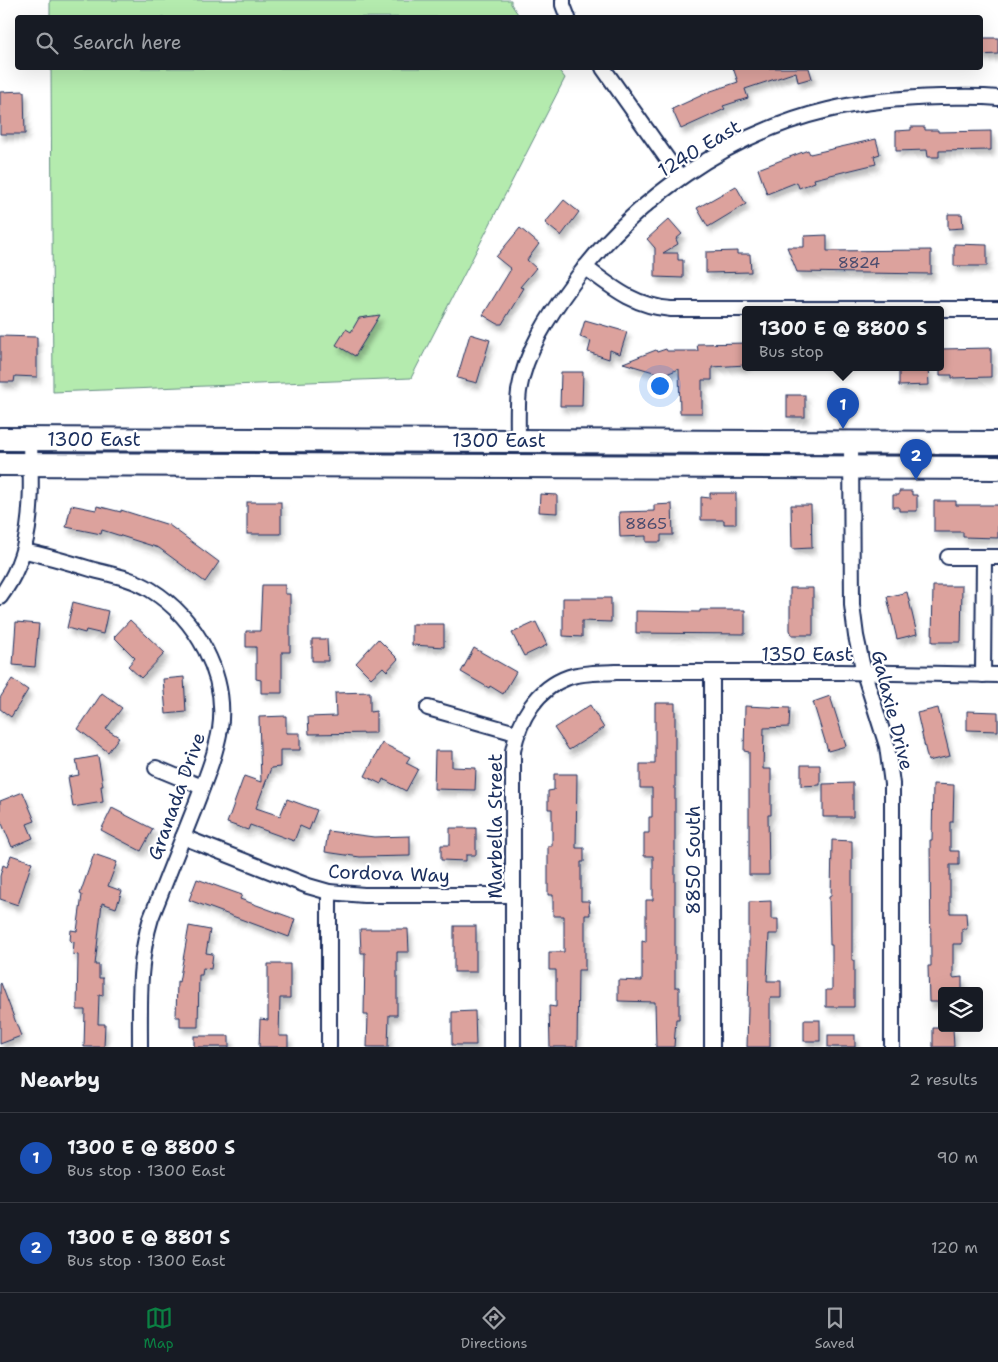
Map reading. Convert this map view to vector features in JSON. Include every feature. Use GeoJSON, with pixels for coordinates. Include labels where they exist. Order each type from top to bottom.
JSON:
{"type":"FeatureCollection","features":[{"type":"Feature","properties":{"kind":"main road","name":"1300 East"},"geometry":{"type":"LineString","coordinates":[[0,439],[998,443]]}},
{"type":"Feature","properties":{"kind":"main road","name":"1300 East"},"geometry":{"type":"LineString","coordinates":[[0,464],[998,468]]}},
{"type":"Feature","properties":{"kind":"street"},"geometry":{"type":"LineString","coordinates":[[563,0],[567,15]]}},
{"type":"Feature","properties":{"kind":"street"},"geometry":{"type":"LineString","coordinates":[[604,70],[680,177]]}},
{"type":"Feature","properties":{"kind":"street","name":"1240 East"},"geometry":{"type":"LineString","coordinates":[[518,440],[519,390],[529,357],[564,295],[585,267],[614,234],[646,204],[680,177],[728,148],[779,126],[827,110],[874,101],[918,97],[979,96],[998,98]]}},
{"type":"Feature","properties":{"kind":"street"},"geometry":{"type":"LineString","coordinates":[[585,267],[623,295],[638,303],[654,308],[742,308]]}},
{"type":"Feature","properties":{"kind":"street"},"geometry":{"type":"LineString","coordinates":[[944,309],[998,309]]}},
{"type":"Feature","properties":{"kind":"street"},"geometry":{"type":"LineString","coordinates":[[0,597],[10,583],[24,551],[30,522],[30,439]]}},
{"type":"Feature","properties":{"kind":"street","name":"Galaxie Drive"},"geometry":{"type":"LineString","coordinates":[[851,443],[852,605],[864,673],[887,746],[892,784],[892,1047]]}},
{"type":"Feature","properties":{"kind":"street","name":"Granada Drive"},"geometry":{"type":"LineString","coordinates":[[24,551],[128,580],[150,590],[170,605],[188,623],[203,645],[214,670],[220,698],[220,727],[214,756],[145,937],[140,979],[140,1047]]}},
{"type":"Feature","properties":{"kind":"street"},"geometry":{"type":"LineString","coordinates":[[948,557],[998,557]]}},
{"type":"Feature","properties":{"kind":"street"},"geometry":{"type":"LineString","coordinates":[[983,675],[984,557]]}},
{"type":"Feature","properties":{"kind":"street","name":"1350 East"},"geometry":{"type":"LineString","coordinates":[[616,672],[998,675]]}},
{"type":"Feature","properties":{"kind":"street","name":"Marbella Street"},"geometry":{"type":"LineString","coordinates":[[513,1047],[512,771],[516,734],[524,716],[535,700],[549,688],[570,677],[592,673],[616,672]]}},
{"type":"Feature","properties":{"kind":"street","name":"8850 South"},"geometry":{"type":"LineString","coordinates":[[712,672],[712,1047]]}},
{"type":"Feature","properties":{"kind":"street"},"geometry":{"type":"LineString","coordinates":[[428,708],[516,734]]}},
{"type":"Feature","properties":{"kind":"street"},"geometry":{"type":"LineString","coordinates":[[156,768],[202,787]]}},
{"type":"Feature","properties":{"kind":"street","name":"Cordova Way"},"geometry":{"type":"LineString","coordinates":[[183,837],[308,886],[329,892],[364,895],[513,895]]}},
{"type":"Feature","properties":{"kind":"street"},"geometry":{"type":"LineString","coordinates":[[329,892],[329,1047]]}},
{"type":"Feature","properties":{"kind":"green space"},"geometry":{"type":"Polygon","coordinates":[[[50,0],[511,0],[511,4],[519,15],[50,15],[50,0]]]}},
{"type":"Feature","properties":{"kind":"green space"},"geometry":{"type":"Polygon","coordinates":[[[51,70],[559,70],[565,78],[411,378],[53,392],[51,70]]]}},
{"type":"Feature","properties":{"kind":"building"},"geometry":{"type":"Polygon","coordinates":[[[983,38],[998,38],[998,54],[983,55],[983,38]]]}},
{"type":"Feature","properties":{"kind":"building"},"geometry":{"type":"Polygon","coordinates":[[[734,70],[810,70],[812,78],[798,82],[796,72],[745,89],[748,98],[723,106],[725,109],[681,129],[672,109],[711,91],[738,82],[734,70]]]}},
{"type":"Feature","properties":{"kind":"building"},"geometry":{"type":"Polygon","coordinates":[[[24,91],[25,134],[0,134],[0,92],[24,91]]]}},
{"type":"Feature","properties":{"kind":"building"},"geometry":{"type":"Polygon","coordinates":[[[911,127],[925,127],[925,130],[938,130],[938,132],[991,131],[991,150],[939,151],[939,157],[928,157],[927,150],[896,151],[896,131],[911,130],[911,127]]]}},
{"type":"Feature","properties":{"kind":"building"},"geometry":{"type":"Polygon","coordinates":[[[876,139],[880,154],[874,156],[876,164],[814,179],[815,182],[799,188],[797,182],[767,194],[758,169],[808,150],[810,154],[876,139]]]}},
{"type":"Feature","properties":{"kind":"building"},"geometry":{"type":"Polygon","coordinates":[[[736,186],[746,204],[708,227],[697,208],[736,186]]]}},
{"type":"Feature","properties":{"kind":"building"},"geometry":{"type":"Polygon","coordinates":[[[564,200],[579,212],[561,236],[545,223],[564,200]]]}},
{"type":"Feature","properties":{"kind":"building"},"geometry":{"type":"Polygon","coordinates":[[[948,214],[962,214],[963,228],[948,229],[948,214]]]}},
{"type":"Feature","properties":{"kind":"building"},"geometry":{"type":"Polygon","coordinates":[[[669,219],[682,234],[676,239],[678,244],[663,253],[678,253],[678,260],[683,260],[683,278],[655,277],[655,248],[647,239],[669,219]]]}},
{"type":"Feature","properties":{"kind":"building"},"geometry":{"type":"Polygon","coordinates":[[[520,228],[539,244],[527,260],[536,268],[520,287],[524,288],[502,324],[498,324],[483,315],[511,269],[496,257],[520,228]]]}},
{"type":"Feature","properties":{"kind":"building"},"geometry":{"type":"Polygon","coordinates":[[[827,235],[827,251],[931,250],[931,274],[797,272],[787,247],[804,247],[804,236],[827,235]]]}},
{"type":"Feature","properties":{"kind":"building"},"geometry":{"type":"Polygon","coordinates":[[[954,244],[987,245],[987,266],[954,266],[954,244]]]}},
{"type":"Feature","properties":{"kind":"building"},"geometry":{"type":"Polygon","coordinates":[[[737,251],[737,254],[750,254],[751,272],[706,273],[706,252],[737,251]]]}},
{"type":"Feature","properties":{"kind":"building"},"geometry":{"type":"Polygon","coordinates":[[[380,315],[355,356],[336,345],[346,329],[351,332],[359,318],[380,315]]]}},
{"type":"Feature","properties":{"kind":"building"},"geometry":{"type":"Polygon","coordinates":[[[585,320],[627,332],[620,354],[610,350],[609,359],[588,352],[591,341],[580,337],[585,320]]]}},
{"type":"Feature","properties":{"kind":"building"},"geometry":{"type":"Polygon","coordinates":[[[470,334],[490,340],[477,383],[457,378],[470,334]]]}},
{"type":"Feature","properties":{"kind":"building"},"geometry":{"type":"Polygon","coordinates":[[[0,336],[37,337],[37,377],[15,376],[14,382],[0,382],[0,336]]]}},
{"type":"Feature","properties":{"kind":"building"},"geometry":{"type":"Polygon","coordinates":[[[742,343],[742,365],[712,367],[712,380],[702,380],[702,413],[680,413],[679,369],[656,378],[657,373],[623,363],[656,350],[657,352],[666,349],[667,351],[698,351],[697,344],[742,343]]]}},
{"type":"Feature","properties":{"kind":"building"},"geometry":{"type":"Polygon","coordinates":[[[991,348],[991,377],[952,378],[952,375],[940,375],[940,371],[944,371],[944,349],[991,348]]]}},
{"type":"Feature","properties":{"kind":"building"},"geometry":{"type":"Polygon","coordinates":[[[899,371],[928,371],[929,385],[899,386],[899,371]]]}},
{"type":"Feature","properties":{"kind":"building"},"geometry":{"type":"Polygon","coordinates":[[[561,372],[583,372],[582,406],[560,406],[561,372]]]}},
{"type":"Feature","properties":{"kind":"building"},"geometry":{"type":"Polygon","coordinates":[[[787,395],[805,395],[805,417],[787,417],[787,395]]]}},
{"type":"Feature","properties":{"kind":"building"},"geometry":{"type":"Polygon","coordinates":[[[899,491],[912,491],[912,495],[917,495],[917,511],[899,511],[899,507],[893,507],[893,495],[899,495],[899,491]]]}},
{"type":"Feature","properties":{"kind":"building"},"geometry":{"type":"Polygon","coordinates":[[[710,493],[736,493],[736,524],[724,524],[724,520],[701,520],[701,497],[710,498],[710,493]]]}},
{"type":"Feature","properties":{"kind":"building"},"geometry":{"type":"Polygon","coordinates":[[[540,494],[557,495],[557,513],[539,512],[540,494]]]}},
{"type":"Feature","properties":{"kind":"building"},"geometry":{"type":"Polygon","coordinates":[[[934,501],[956,501],[956,505],[998,505],[998,538],[963,537],[963,532],[934,532],[934,501]]]}},
{"type":"Feature","properties":{"kind":"building"},"geometry":{"type":"Polygon","coordinates":[[[247,502],[281,502],[281,534],[247,534],[247,502]]]}},
{"type":"Feature","properties":{"kind":"building"},"geometry":{"type":"Polygon","coordinates":[[[672,504],[673,535],[661,535],[661,542],[646,542],[646,536],[620,537],[619,512],[654,511],[654,505],[672,504]]]}},
{"type":"Feature","properties":{"kind":"building"},"geometry":{"type":"Polygon","coordinates":[[[71,505],[96,510],[97,506],[121,512],[121,510],[169,525],[219,562],[205,582],[159,548],[102,530],[101,534],[66,527],[71,505]]]}},
{"type":"Feature","properties":{"kind":"building"},"geometry":{"type":"Polygon","coordinates":[[[791,505],[811,505],[812,548],[792,549],[791,505]]]}},
{"type":"Feature","properties":{"kind":"building"},"geometry":{"type":"Polygon","coordinates":[[[262,585],[285,585],[285,594],[290,594],[290,652],[282,652],[282,693],[261,693],[261,680],[256,679],[256,647],[246,647],[246,631],[260,631],[262,585]]]}},
{"type":"Feature","properties":{"kind":"building"},"geometry":{"type":"Polygon","coordinates":[[[933,586],[962,586],[961,642],[932,642],[933,586]]]}},
{"type":"Feature","properties":{"kind":"building"},"geometry":{"type":"Polygon","coordinates":[[[790,588],[813,588],[813,635],[792,635],[790,630],[790,588]]]}},
{"type":"Feature","properties":{"kind":"building"},"geometry":{"type":"Polygon","coordinates":[[[907,592],[917,634],[897,639],[887,597],[907,592]]]}},
{"type":"Feature","properties":{"kind":"building"},"geometry":{"type":"Polygon","coordinates":[[[563,598],[611,598],[611,622],[582,621],[582,637],[563,636],[563,598]]]}},
{"type":"Feature","properties":{"kind":"building"},"geometry":{"type":"Polygon","coordinates":[[[73,602],[108,611],[103,634],[86,630],[85,633],[67,628],[73,602]]]}},
{"type":"Feature","properties":{"kind":"building"},"geometry":{"type":"Polygon","coordinates":[[[700,610],[745,610],[745,634],[636,633],[636,611],[700,612],[700,610]]]}},
{"type":"Feature","properties":{"kind":"building"},"geometry":{"type":"Polygon","coordinates":[[[130,620],[165,653],[141,678],[128,666],[135,658],[114,637],[130,620]]]}},
{"type":"Feature","properties":{"kind":"building"},"geometry":{"type":"Polygon","coordinates":[[[16,622],[39,624],[35,667],[13,665],[16,622]]]}},
{"type":"Feature","properties":{"kind":"building"},"geometry":{"type":"Polygon","coordinates":[[[536,622],[547,645],[524,656],[512,633],[536,622]]]}},
{"type":"Feature","properties":{"kind":"building"},"geometry":{"type":"Polygon","coordinates":[[[412,624],[444,624],[444,647],[412,645],[412,624]]]}},
{"type":"Feature","properties":{"kind":"building"},"geometry":{"type":"Polygon","coordinates":[[[312,639],[327,639],[328,661],[312,661],[312,639]]]}},
{"type":"Feature","properties":{"kind":"building"},"geometry":{"type":"Polygon","coordinates":[[[378,639],[398,659],[387,671],[383,667],[371,678],[356,663],[378,639]]]}},
{"type":"Feature","properties":{"kind":"building"},"geometry":{"type":"Polygon","coordinates":[[[474,648],[516,672],[503,694],[461,672],[474,648]]]}},
{"type":"Feature","properties":{"kind":"building"},"geometry":{"type":"Polygon","coordinates":[[[184,677],[186,712],[166,714],[163,679],[184,677]]]}},
{"type":"Feature","properties":{"kind":"building"},"geometry":{"type":"Polygon","coordinates":[[[12,679],[28,690],[11,717],[0,709],[0,698],[12,679]]]}},
{"type":"Feature","properties":{"kind":"building"},"geometry":{"type":"Polygon","coordinates":[[[370,692],[370,712],[376,711],[376,733],[309,734],[308,717],[336,716],[335,693],[370,692]]]}},
{"type":"Feature","properties":{"kind":"building"},"geometry":{"type":"Polygon","coordinates":[[[102,693],[122,708],[106,729],[119,737],[108,752],[78,729],[102,693]]]}},
{"type":"Feature","properties":{"kind":"building"},"geometry":{"type":"Polygon","coordinates":[[[830,696],[846,746],[828,751],[813,702],[830,696]]]}},
{"type":"Feature","properties":{"kind":"building"},"geometry":{"type":"Polygon","coordinates":[[[655,703],[675,703],[675,987],[679,987],[679,1019],[676,1019],[674,1047],[656,1047],[655,1002],[618,1001],[618,980],[642,981],[642,941],[646,942],[646,900],[653,900],[653,856],[644,856],[644,833],[649,833],[649,817],[652,817],[652,788],[640,788],[640,764],[655,764],[655,703]]]}},
{"type":"Feature","properties":{"kind":"building"},"geometry":{"type":"Polygon","coordinates":[[[590,705],[604,728],[569,750],[554,728],[590,705]]]}},
{"type":"Feature","properties":{"kind":"building"},"geometry":{"type":"Polygon","coordinates":[[[745,706],[790,708],[789,727],[764,728],[763,769],[771,769],[771,815],[768,815],[769,875],[749,875],[749,752],[744,751],[745,706]]]}},
{"type":"Feature","properties":{"kind":"building"},"geometry":{"type":"Polygon","coordinates":[[[938,708],[950,756],[928,761],[917,713],[938,708]]]}},
{"type":"Feature","properties":{"kind":"building"},"geometry":{"type":"Polygon","coordinates":[[[967,711],[998,712],[998,731],[967,730],[967,711]]]}},
{"type":"Feature","properties":{"kind":"building"},"geometry":{"type":"Polygon","coordinates":[[[286,716],[286,733],[300,733],[300,750],[280,750],[280,767],[271,768],[256,808],[280,816],[287,799],[317,810],[309,830],[300,826],[294,841],[250,825],[248,830],[227,823],[244,776],[261,782],[259,717],[286,716]]]}},
{"type":"Feature","properties":{"kind":"building"},"geometry":{"type":"Polygon","coordinates":[[[382,743],[410,757],[406,763],[418,769],[406,791],[383,779],[381,784],[365,776],[382,743]]]}},
{"type":"Feature","properties":{"kind":"building"},"geometry":{"type":"Polygon","coordinates":[[[435,751],[452,751],[452,767],[476,768],[475,790],[434,789],[435,751]]]}},
{"type":"Feature","properties":{"kind":"building"},"geometry":{"type":"Polygon","coordinates":[[[98,756],[103,786],[101,786],[103,802],[73,807],[68,777],[79,775],[76,760],[98,756]]]}},
{"type":"Feature","properties":{"kind":"building"},"geometry":{"type":"Polygon","coordinates":[[[801,765],[820,765],[820,785],[801,786],[801,765]]]}},
{"type":"Feature","properties":{"kind":"building"},"geometry":{"type":"Polygon","coordinates":[[[554,774],[577,774],[576,848],[584,848],[584,862],[581,862],[581,901],[589,901],[590,915],[585,915],[585,970],[578,970],[577,1047],[550,1047],[549,1006],[556,1007],[556,970],[549,970],[549,952],[564,952],[564,916],[553,916],[553,895],[548,895],[548,846],[552,846],[552,809],[548,809],[548,791],[554,790],[554,774]]]}},
{"type":"Feature","properties":{"kind":"building"},"geometry":{"type":"Polygon","coordinates":[[[853,783],[853,817],[823,817],[823,784],[853,783]]]}},
{"type":"Feature","properties":{"kind":"building"},"geometry":{"type":"Polygon","coordinates":[[[933,784],[954,785],[953,822],[950,822],[950,851],[959,851],[959,865],[950,865],[950,913],[966,913],[967,929],[962,929],[962,944],[953,944],[953,978],[962,977],[962,987],[938,987],[938,1002],[929,1002],[928,966],[931,966],[930,840],[932,840],[933,784]]]}},
{"type":"Feature","properties":{"kind":"building"},"geometry":{"type":"Polygon","coordinates":[[[23,792],[35,821],[27,824],[33,838],[12,847],[0,819],[0,801],[23,792]]]}},
{"type":"Feature","properties":{"kind":"building"},"geometry":{"type":"Polygon","coordinates":[[[112,808],[153,829],[141,851],[101,830],[112,808]]]}},
{"type":"Feature","properties":{"kind":"building"},"geometry":{"type":"Polygon","coordinates":[[[450,828],[476,828],[476,855],[466,855],[466,861],[441,860],[441,845],[450,845],[450,828]]]}},
{"type":"Feature","properties":{"kind":"building"},"geometry":{"type":"Polygon","coordinates":[[[328,831],[374,837],[410,836],[410,856],[360,857],[325,852],[328,831]]]}},
{"type":"Feature","properties":{"kind":"building"},"geometry":{"type":"Polygon","coordinates":[[[832,840],[852,841],[854,1007],[826,1007],[826,990],[832,990],[829,897],[831,896],[832,840]]]}},
{"type":"Feature","properties":{"kind":"building"},"geometry":{"type":"Polygon","coordinates":[[[94,854],[117,862],[108,886],[122,891],[116,908],[102,903],[95,965],[99,965],[99,978],[103,978],[103,996],[99,995],[98,1024],[105,1024],[104,1047],[84,1047],[85,1010],[77,1010],[78,955],[73,954],[74,942],[70,941],[71,930],[77,931],[82,895],[80,894],[94,854]]]}},
{"type":"Feature","properties":{"kind":"building"},"geometry":{"type":"Polygon","coordinates":[[[11,855],[32,862],[18,905],[0,899],[0,876],[3,865],[7,867],[11,855]]]}},
{"type":"Feature","properties":{"kind":"building"},"geometry":{"type":"Polygon","coordinates":[[[197,879],[242,895],[240,899],[295,919],[289,937],[189,900],[197,879]]]}},
{"type":"Feature","properties":{"kind":"building"},"geometry":{"type":"Polygon","coordinates":[[[771,901],[771,919],[778,919],[778,934],[769,934],[767,981],[781,981],[781,998],[770,998],[770,1047],[747,1047],[749,902],[771,901]]]}},
{"type":"Feature","properties":{"kind":"building"},"geometry":{"type":"Polygon","coordinates":[[[189,926],[210,930],[206,953],[213,954],[211,969],[203,968],[202,975],[199,975],[198,1027],[180,1027],[180,1017],[176,1017],[177,981],[179,982],[189,926]]]}},
{"type":"Feature","properties":{"kind":"building"},"geometry":{"type":"Polygon","coordinates":[[[454,926],[476,926],[476,972],[454,972],[454,926]]]}},
{"type":"Feature","properties":{"kind":"building"},"geometry":{"type":"Polygon","coordinates":[[[360,929],[408,929],[409,952],[397,952],[397,1015],[389,1015],[388,1047],[367,1047],[368,1015],[364,1015],[365,953],[361,953],[360,929]]]}},
{"type":"Feature","properties":{"kind":"building"},"geometry":{"type":"Polygon","coordinates":[[[268,964],[290,964],[290,998],[280,998],[279,1036],[288,1036],[288,1047],[259,1047],[260,1019],[268,1020],[268,964]]]}},
{"type":"Feature","properties":{"kind":"building"},"geometry":{"type":"Polygon","coordinates":[[[0,984],[21,1036],[0,1044],[0,984]]]}},
{"type":"Feature","properties":{"kind":"building"},"geometry":{"type":"Polygon","coordinates":[[[475,1011],[476,1045],[452,1045],[452,1012],[475,1011]]]}},
{"type":"Feature","properties":{"kind":"building"},"geometry":{"type":"Polygon","coordinates":[[[804,1020],[820,1020],[820,1041],[804,1041],[804,1020]]]}},
{"type":"Feature","properties":{"kind":"building"},"geometry":{"type":"Polygon","coordinates":[[[933,1028],[938,1028],[938,1032],[953,1032],[954,1047],[933,1047],[933,1028]]]}},
{"type":"Feature","properties":{"kind":"building"},"geometry":{"type":"Polygon","coordinates":[[[828,1035],[855,1035],[855,1047],[828,1047],[828,1035]]]}},
{"type":"Feature","properties":{"kind":"building"},"geometry":{"type":"Polygon","coordinates":[[[194,1036],[229,1036],[229,1047],[194,1047],[194,1036]]]}},
{"type":"Feature","properties":{"kind":"place","name":"1300 E @ 8800 S"},"geometry":{"type":"Point","coordinates":[843,429]}},
{"type":"Feature","properties":{"kind":"place","name":"1300 E @ 8801 S"},"geometry":{"type":"Point","coordinates":[916,480]}}]}
